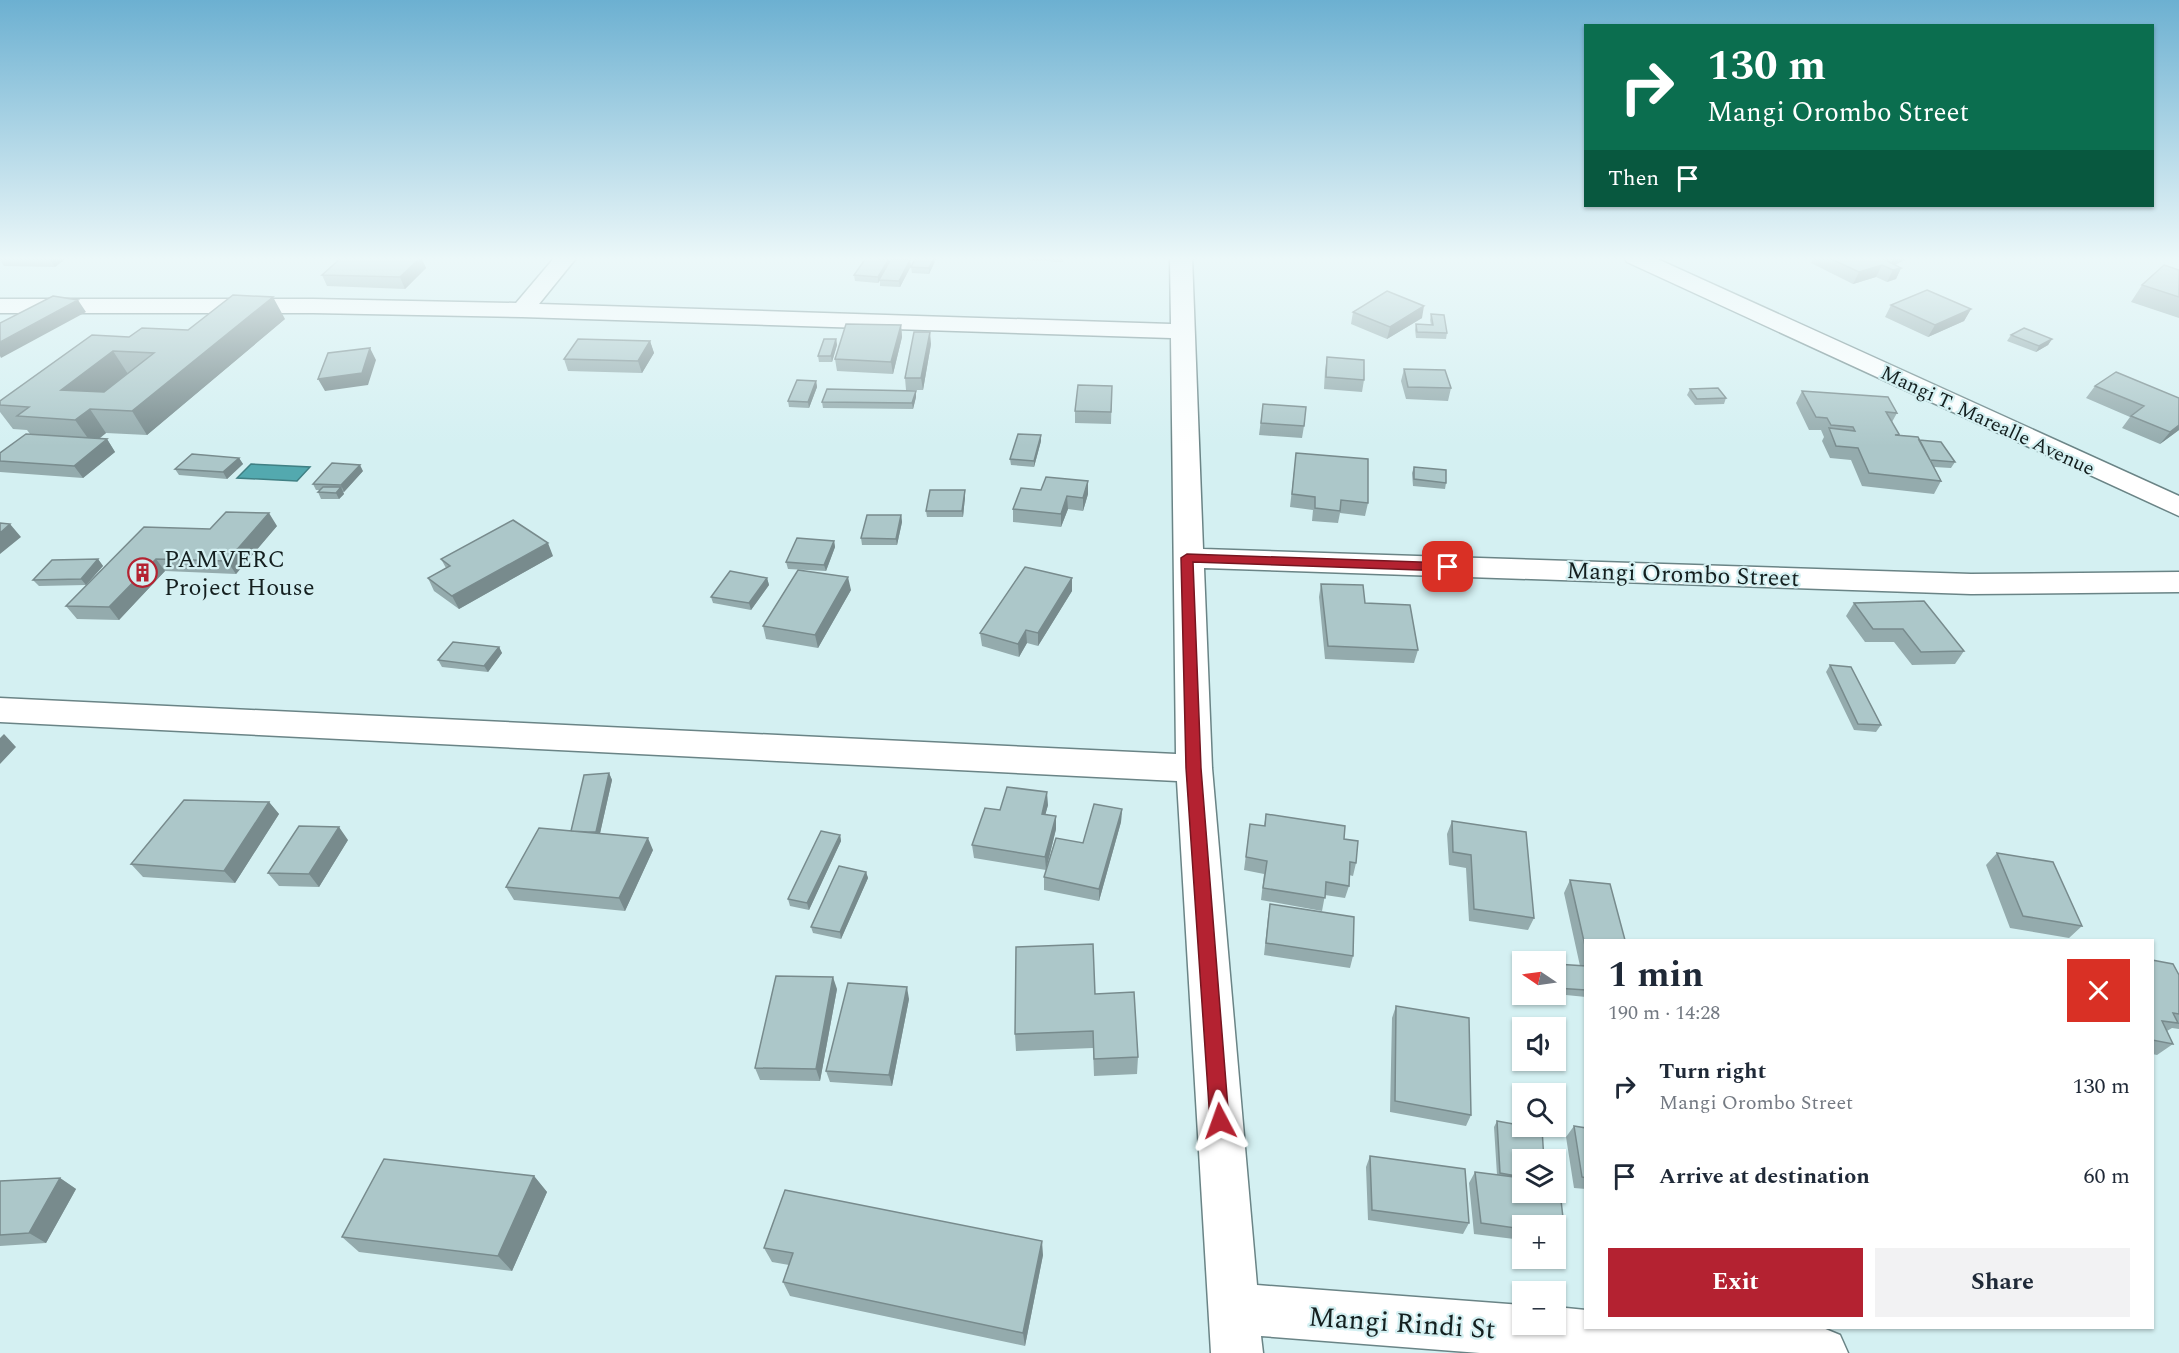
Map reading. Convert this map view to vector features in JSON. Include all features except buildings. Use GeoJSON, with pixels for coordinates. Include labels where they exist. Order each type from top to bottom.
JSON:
{"type":"FeatureCollection","features":[{"type":"Feature","properties":{"kind":"street"},"geometry":{"type":"LineString","coordinates":[[841,320],[1183,331]]}},
{"type":"Feature","properties":{"kind":"street"},"geometry":{"type":"LineString","coordinates":[[1183,320],[1194,768],[1235,1331]]}},
{"type":"Feature","properties":{"kind":"street","name":"Mangi T. Marealle Avenue"},"geometry":{"type":"LineString","coordinates":[[1772,320],[2179,507]]}},
{"type":"Feature","properties":{"kind":"street","name":"Mangi Orombo Street"},"geometry":{"type":"LineString","coordinates":[[1187,558],[1971,584],[2179,582]]}},
{"type":"Feature","properties":{"kind":"street"},"geometry":{"type":"LineString","coordinates":[[0,710],[1194,768]]}},
{"type":"Feature","properties":{"kind":"street","name":"Mangi Rindi St"},"geometry":{"type":"LineString","coordinates":[[1235,1331],[1822,1353]]}},
{"type":"Feature","properties":{"kind":"water"},"geometry":{"type":"Polygon","coordinates":[[[251,464],[310,467],[297,481],[237,478],[251,464]]]}},
{"type":"Feature","properties":{"kind":"place","name":"PAMVERC Project House"},"geometry":{"type":"Point","coordinates":[143,573]}},
{"type":"Feature","properties":{"kind":"route"},"geometry":{"type":"LineString","coordinates":[[1220,1121],[1194,768],[1187,558],[1448,567]]}}]}
